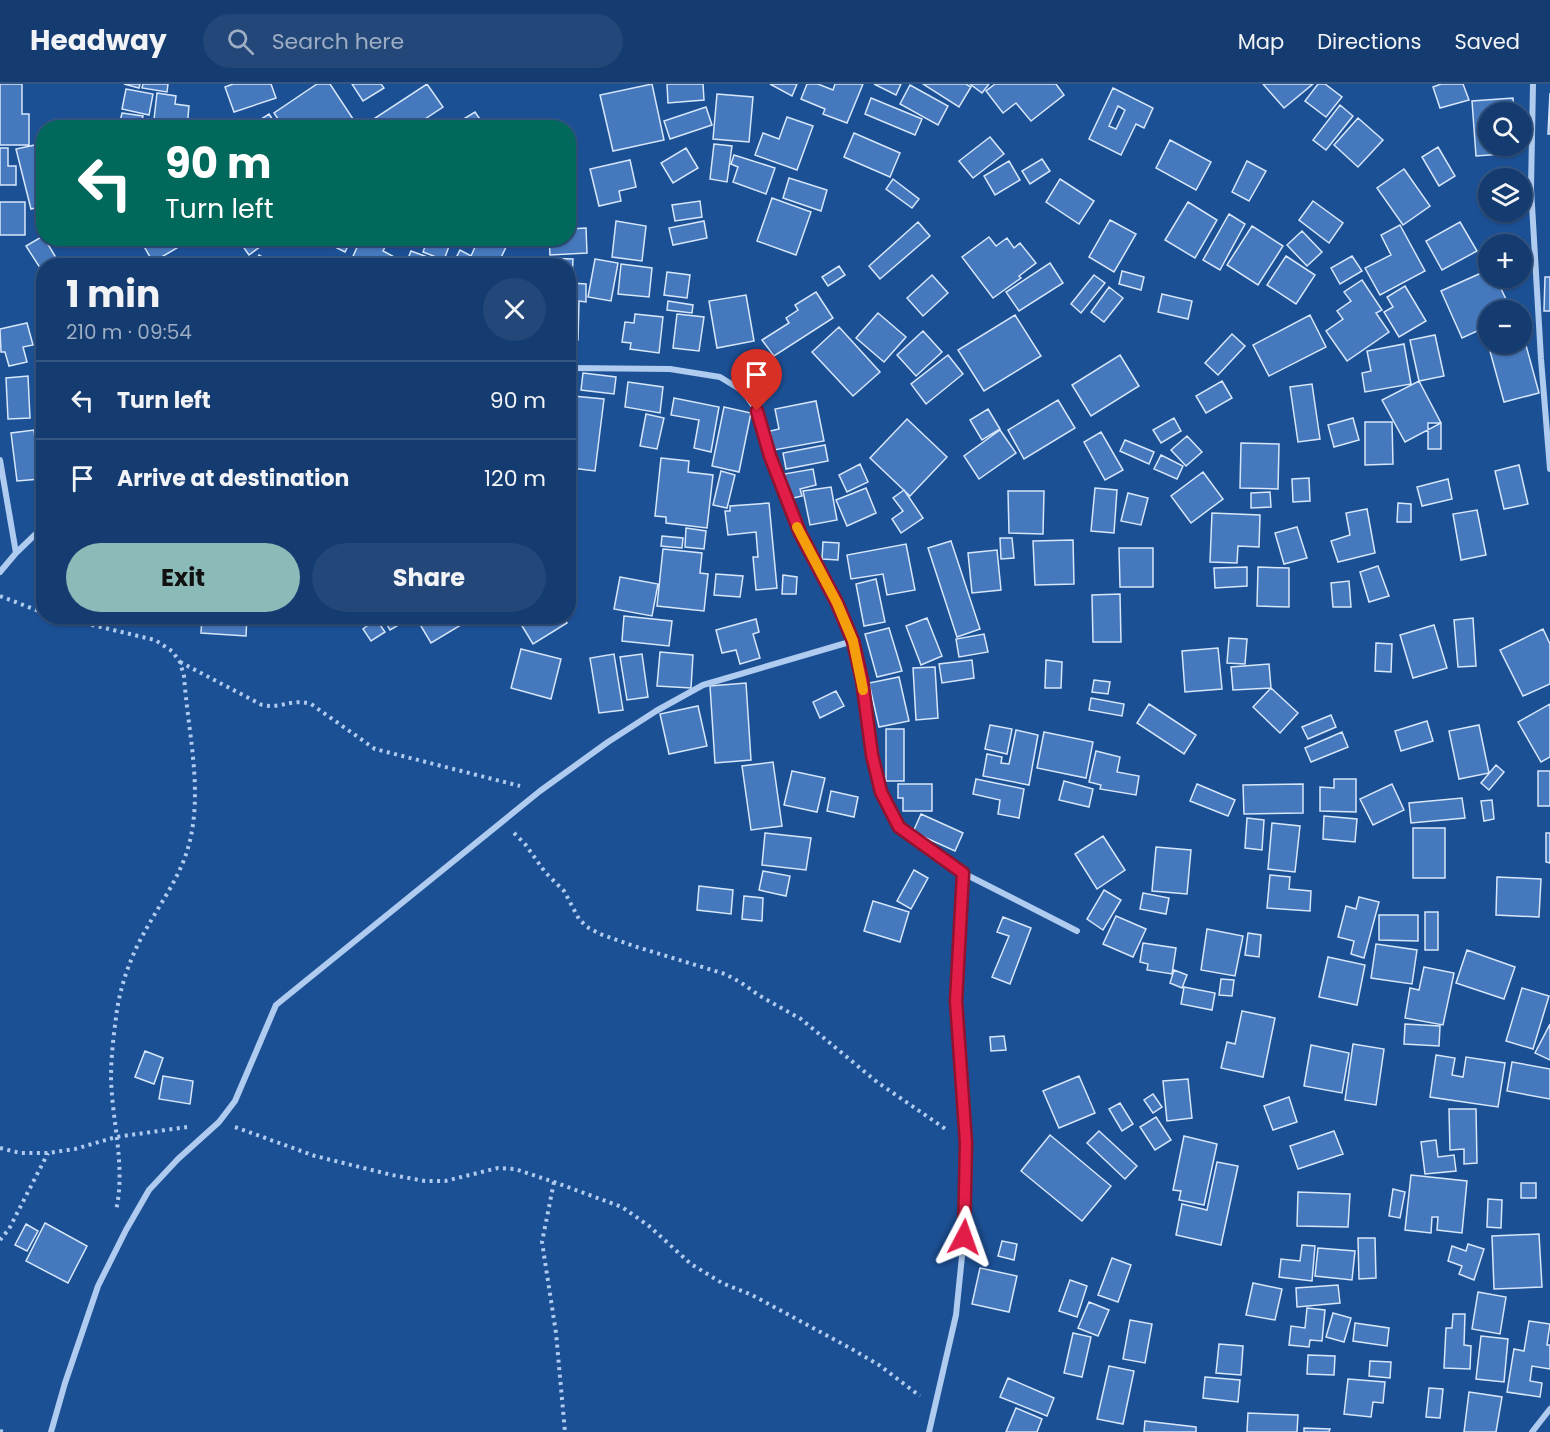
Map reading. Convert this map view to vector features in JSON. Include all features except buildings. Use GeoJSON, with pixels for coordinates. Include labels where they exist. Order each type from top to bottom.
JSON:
{"type":"FeatureCollection","features":[{"type":"Feature","properties":{"kind":"street"},"geometry":{"type":"LineString","coordinates":[[1533,84],[1531,188],[1550,470]]}},
{"type":"Feature","properties":{"kind":"street"},"geometry":{"type":"LineString","coordinates":[[576,368],[670,369],[720,377],[743,391],[757,411],[770,456],[800,533],[837,603],[853,641],[862,680],[872,755],[881,792],[899,827],[963,873],[1077,931]]}},
{"type":"Feature","properties":{"kind":"street"},"geometry":{"type":"LineString","coordinates":[[0,460],[16,553]]}},
{"type":"Feature","properties":{"kind":"street"},"geometry":{"type":"LineString","coordinates":[[0,572],[36,534]]}},
{"type":"Feature","properties":{"kind":"street"},"geometry":{"type":"LineString","coordinates":[[51,1432],[98,1286],[126,1230],[149,1190],[178,1159],[219,1122],[236,1101],[276,1005],[540,791],[656,711],[703,685],[853,641]]}},
{"type":"Feature","properties":{"kind":"street"},"geometry":{"type":"LineString","coordinates":[[929,1432],[956,1315],[966,1217],[966,1143],[956,1001],[963,873]]}},
{"type":"Feature","properties":{"kind":"street"},"geometry":{"type":"LineString","coordinates":[[1532,1432],[1550,1409]]}},
{"type":"Feature","properties":{"kind":"path"},"geometry":{"type":"LineString","coordinates":[[0,596],[36,609]]}},
{"type":"Feature","properties":{"kind":"path"},"geometry":{"type":"LineString","coordinates":[[88,624],[155,640],[172,651],[180,662],[184,676],[195,777],[196,814],[188,850],[134,953],[118,1008],[111,1077],[119,1176],[114,1215]]}},
{"type":"Feature","properties":{"kind":"path"},"geometry":{"type":"LineString","coordinates":[[180,662],[262,705],[272,707],[301,701],[311,704],[375,749],[540,791]]}},
{"type":"Feature","properties":{"kind":"path"},"geometry":{"type":"LineString","coordinates":[[503,822],[525,844],[545,872],[564,891],[579,919],[587,927],[600,934],[725,974],[740,982],[801,1019],[877,1082],[966,1143]]}},
{"type":"Feature","properties":{"kind":"path"},"geometry":{"type":"LineString","coordinates":[[0,1148],[20,1153],[48,1153],[75,1149],[116,1137],[219,1122],[315,1156],[425,1181],[445,1181],[498,1168],[515,1169],[622,1208],[649,1226],[691,1264],[850,1348],[879,1365],[935,1407]]}},
{"type":"Feature","properties":{"kind":"path"},"geometry":{"type":"LineString","coordinates":[[0,1240],[9,1229],[48,1153]]}},
{"type":"Feature","properties":{"kind":"path"},"geometry":{"type":"LineString","coordinates":[[555,1182],[542,1242],[556,1333],[565,1432]]}},
{"type":"Feature","properties":{"kind":"slow traffic"},"geometry":{"type":"LineString","coordinates":[[797,527],[837,603],[853,641],[863,690]]}},
{"type":"Feature","properties":{"kind":"route"},"geometry":{"type":"LineString","coordinates":[[757,411],[770,456],[800,533],[837,603],[853,641],[862,680],[872,755],[881,792],[899,827],[963,873],[956,1001],[966,1143],[964,1237]]}}]}
